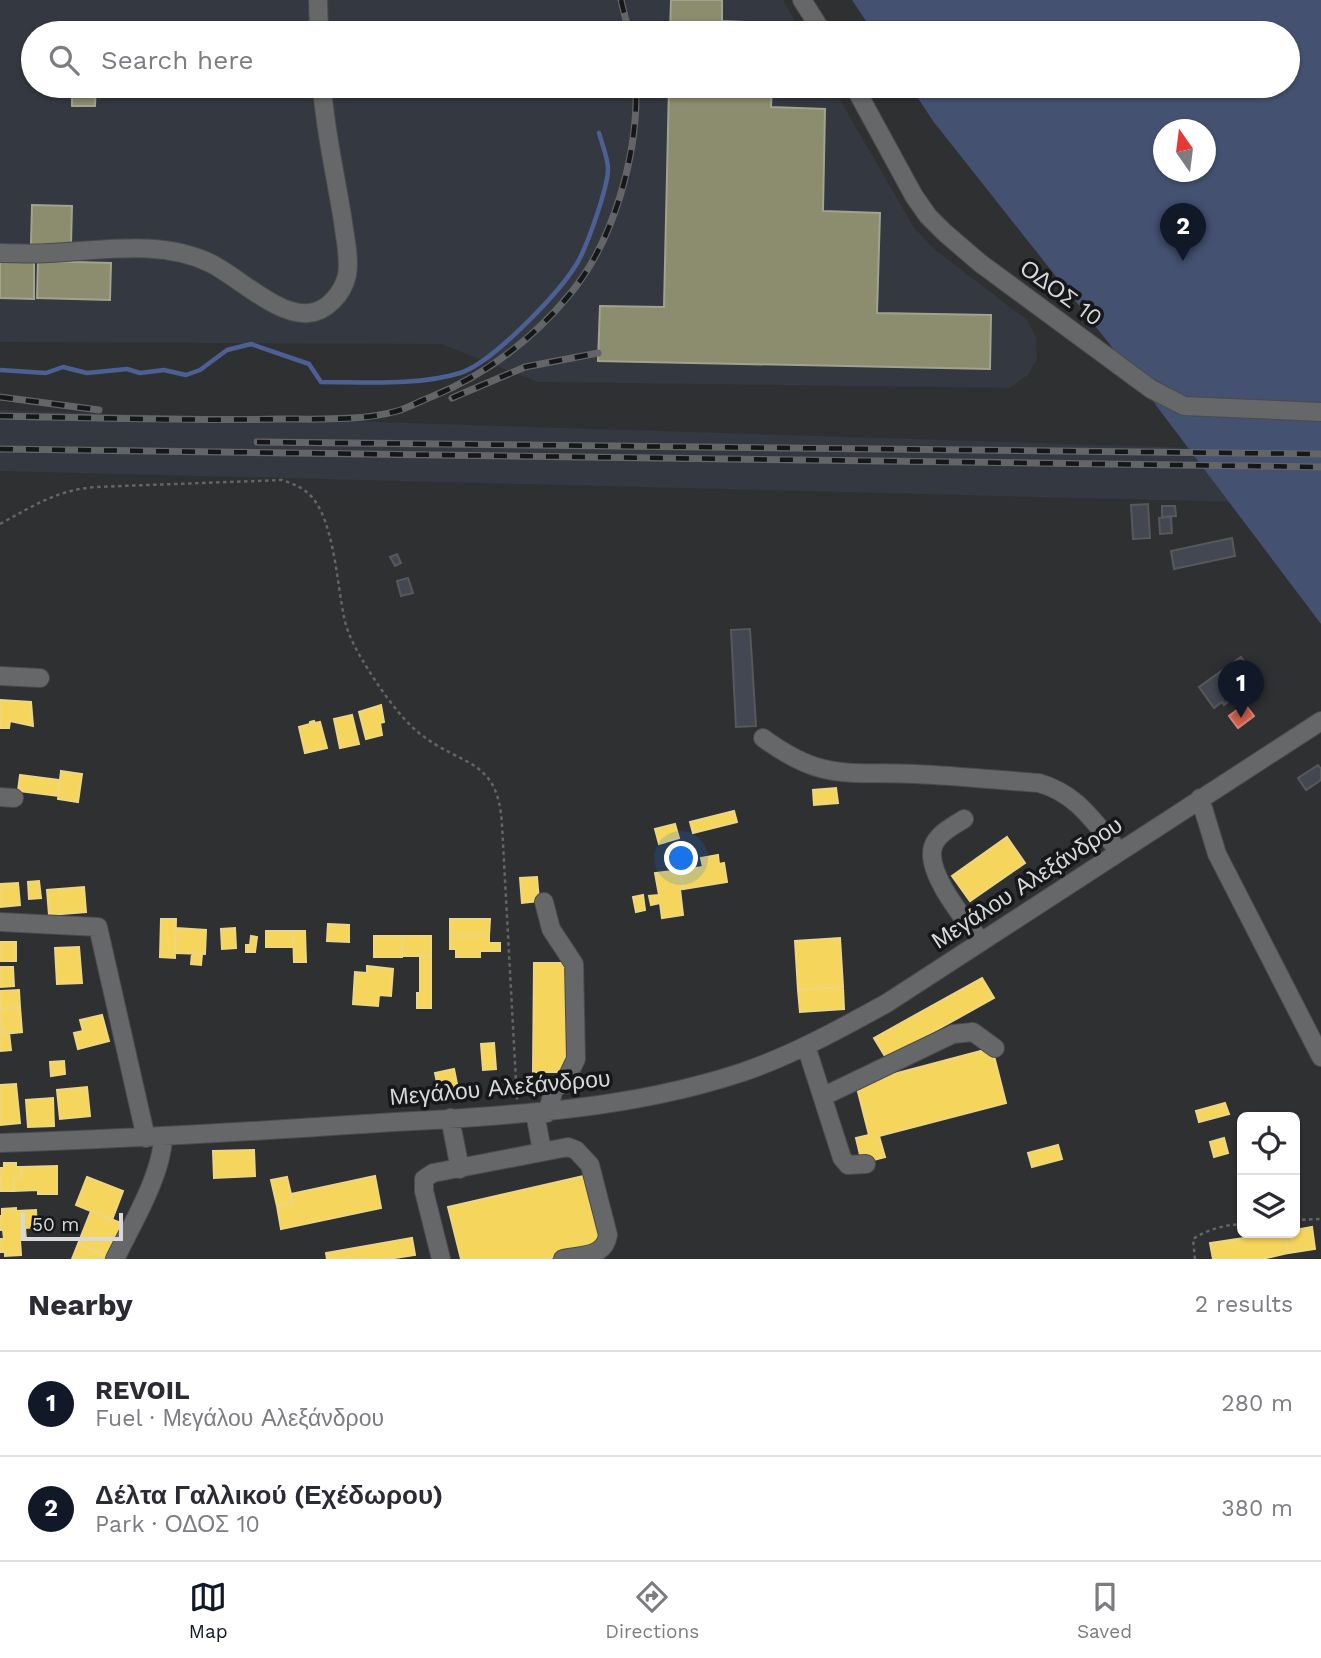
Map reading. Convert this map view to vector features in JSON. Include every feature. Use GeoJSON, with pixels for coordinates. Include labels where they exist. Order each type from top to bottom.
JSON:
{"type":"FeatureCollection","features":[{"type":"Feature","properties":{"kind":"street"},"geometry":{"type":"LineString","coordinates":[[318,0],[319,21]]}},
{"type":"Feature","properties":{"kind":"street"},"geometry":{"type":"LineString","coordinates":[[802,0],[815,21]]}},
{"type":"Feature","properties":{"kind":"street"},"geometry":{"type":"LineString","coordinates":[[0,253],[145,247],[174,251],[210,263],[265,299],[291,311],[308,313],[325,308],[339,294],[347,274],[347,248],[336,174],[324,120],[323,98]]}},
{"type":"Feature","properties":{"kind":"street","name":"ΟΔΟΣ 10"},"geometry":{"type":"LineString","coordinates":[[860,98],[914,197],[944,233],[979,263],[1151,388],[1184,406],[1321,412]]}},
{"type":"Feature","properties":{"kind":"street"},"geometry":{"type":"LineString","coordinates":[[0,676],[40,678]]}},
{"type":"Feature","properties":{"kind":"street","name":"Μεγάλου Αλεξάνδρου"},"geometry":{"type":"LineString","coordinates":[[0,1143],[154,1138],[533,1113],[672,1093],[741,1073],[806,1046],[887,1003],[1321,720]]}},
{"type":"Feature","properties":{"kind":"street"},"geometry":{"type":"LineString","coordinates":[[763,738],[798,761],[837,773],[941,776],[1039,783],[1072,798],[1119,851]]}},
{"type":"Feature","properties":{"kind":"street"},"geometry":{"type":"LineString","coordinates":[[1200,798],[1217,854],[1321,1057]]}},
{"type":"Feature","properties":{"kind":"street"},"geometry":{"type":"LineString","coordinates":[[964,819],[949,828],[936,841],[932,849],[932,864],[938,879],[981,942]]}},
{"type":"Feature","properties":{"kind":"street"},"geometry":{"type":"LineString","coordinates":[[542,1151],[533,1113],[554,1089],[565,1082],[576,1059],[574,964],[551,929],[544,902]]}},
{"type":"Feature","properties":{"kind":"street"},"geometry":{"type":"LineString","coordinates":[[0,922],[98,927],[154,1138],[163,1155],[116,1259]]}},
{"type":"Feature","properties":{"kind":"street"},"geometry":{"type":"LineString","coordinates":[[824,1096],[953,1034],[973,1032],[995,1048]]}},
{"type":"Feature","properties":{"kind":"street"},"geometry":{"type":"LineString","coordinates":[[806,1046],[842,1158],[848,1165],[866,1164]]}},
{"type":"Feature","properties":{"kind":"street"},"geometry":{"type":"LineString","coordinates":[[450,1118],[460,1169]]}},
{"type":"Feature","properties":{"kind":"street"},"geometry":{"type":"LineString","coordinates":[[440,1259],[423,1185],[424,1179],[433,1173],[568,1147],[576,1150],[590,1165],[608,1225],[607,1245],[602,1251],[563,1259]]}},
{"type":"Feature","properties":{"kind":"path"},"geometry":{"type":"LineString","coordinates":[[0,524],[46,498],[85,488],[282,480],[298,485],[311,496],[322,511],[345,621],[363,661],[418,732],[475,765],[489,778],[497,792],[533,1113]]}},
{"type":"Feature","properties":{"kind":"path"},"geometry":{"type":"LineString","coordinates":[[1300,1220],[1321,1219]]}},
{"type":"Feature","properties":{"kind":"path"},"geometry":{"type":"LineString","coordinates":[[1195,1259],[1193,1238],[1203,1232],[1237,1224]]}},
{"type":"Feature","properties":{"kind":"shaded area"},"geometry":{"type":"Polygon","coordinates":[[[0,0],[783,0],[795,21],[21,21],[21,98],[839,98],[913,226],[934,249],[1027,320],[1036,338],[1037,358],[1029,374],[1010,388],[538,382],[441,344],[0,342],[0,0]]]}},
{"type":"Feature","properties":{"kind":"shaded area"},"geometry":{"type":"Polygon","coordinates":[[[852,0],[1321,0],[1321,624],[1115,351],[933,121],[918,98],[1300,98],[1300,21],[866,21],[852,0]]]}},
{"type":"Feature","properties":{"kind":"shaded area"},"geometry":{"type":"Polygon","coordinates":[[[0,410],[1321,452],[1321,504],[0,471],[0,410]]]}},
{"type":"Feature","properties":{"kind":"building: Homes"},"geometry":{"type":"Polygon","coordinates":[[[0,700],[31,702],[33,726],[10,721],[9,728],[0,728],[0,700]]]}},
{"type":"Feature","properties":{"kind":"building: Homes"},"geometry":{"type":"Polygon","coordinates":[[[381,705],[384,722],[380,723],[382,735],[366,739],[359,712],[381,705]]]}},
{"type":"Feature","properties":{"kind":"building: Homes"},"geometry":{"type":"Polygon","coordinates":[[[352,715],[359,744],[340,748],[334,719],[352,715]]]}},
{"type":"Feature","properties":{"kind":"building: Homes"},"geometry":{"type":"Polygon","coordinates":[[[314,721],[320,722],[327,748],[305,753],[299,727],[314,721]]]}},
{"type":"Feature","properties":{"kind":"building: Homes"},"geometry":{"type":"Polygon","coordinates":[[[61,771],[82,774],[78,802],[58,799],[61,771]]]}},
{"type":"Feature","properties":{"kind":"building: Homes"},"geometry":{"type":"Polygon","coordinates":[[[20,775],[60,780],[58,796],[18,791],[20,775]]]}},
{"type":"Feature","properties":{"kind":"building: Homes"},"geometry":{"type":"Polygon","coordinates":[[[836,788],[838,803],[814,805],[813,790],[836,788]]]}},
{"type":"Feature","properties":{"kind":"building: Homes"},"geometry":{"type":"Polygon","coordinates":[[[734,811],[737,822],[693,833],[690,822],[734,811]]]}},
{"type":"Feature","properties":{"kind":"building: Homes"},"geometry":{"type":"Polygon","coordinates":[[[675,824],[679,838],[659,844],[655,829],[675,824]]]}},
{"type":"Feature","properties":{"kind":"building: Homes"},"geometry":{"type":"Polygon","coordinates":[[[1007,837],[1025,863],[970,901],[952,876],[1007,837]]]}},
{"type":"Feature","properties":{"kind":"building: Homes"},"geometry":{"type":"Polygon","coordinates":[[[718,855],[719,864],[724,863],[727,882],[683,889],[680,870],[703,867],[701,858],[718,855]]]}},
{"type":"Feature","properties":{"kind":"building: Homes"},"geometry":{"type":"Polygon","coordinates":[[[680,870],[683,915],[662,918],[660,903],[651,905],[649,896],[659,895],[655,873],[680,870]]]}},
{"type":"Feature","properties":{"kind":"building: Homes"},"geometry":{"type":"Polygon","coordinates":[[[537,877],[539,901],[522,903],[520,878],[537,877]]]}},
{"type":"Feature","properties":{"kind":"building: Homes"},"geometry":{"type":"Polygon","coordinates":[[[39,881],[41,898],[29,899],[28,882],[39,881]]]}},
{"type":"Feature","properties":{"kind":"building: Homes"},"geometry":{"type":"Polygon","coordinates":[[[18,883],[20,905],[0,907],[0,884],[18,883]]]}},
{"type":"Feature","properties":{"kind":"building: Homes"},"geometry":{"type":"Polygon","coordinates":[[[84,887],[86,912],[49,915],[47,890],[84,887]]]}},
{"type":"Feature","properties":{"kind":"building: Homes"},"geometry":{"type":"Polygon","coordinates":[[[643,895],[645,910],[636,912],[633,897],[643,895]]]}},
{"type":"Feature","properties":{"kind":"building: Homes"},"geometry":{"type":"Polygon","coordinates":[[[161,919],[176,919],[175,958],[160,957],[161,919]]]}},
{"type":"Feature","properties":{"kind":"building: Homes"},"geometry":{"type":"Polygon","coordinates":[[[450,919],[490,919],[489,936],[450,936],[450,919]]]}},
{"type":"Feature","properties":{"kind":"building: Homes"},"geometry":{"type":"Polygon","coordinates":[[[328,924],[349,925],[349,942],[327,941],[328,924]]]}},
{"type":"Feature","properties":{"kind":"building: Homes"},"geometry":{"type":"Polygon","coordinates":[[[176,928],[206,930],[205,954],[175,953],[176,928]]]}},
{"type":"Feature","properties":{"kind":"building: Homes"},"geometry":{"type":"Polygon","coordinates":[[[235,928],[236,948],[222,949],[221,929],[235,928]]]}},
{"type":"Feature","properties":{"kind":"building: Homes"},"geometry":{"type":"Polygon","coordinates":[[[266,931],[293,931],[293,947],[266,947],[266,931]]]}},
{"type":"Feature","properties":{"kind":"building: Homes"},"geometry":{"type":"Polygon","coordinates":[[[293,931],[305,931],[306,962],[294,962],[293,931]]]}},
{"type":"Feature","properties":{"kind":"building: Homes"},"geometry":{"type":"Polygon","coordinates":[[[251,936],[257,937],[255,952],[246,952],[246,945],[250,945],[251,936]]]}},
{"type":"Feature","properties":{"kind":"building: Homes"},"geometry":{"type":"Polygon","coordinates":[[[374,936],[402,936],[402,957],[374,957],[374,936]]]}},
{"type":"Feature","properties":{"kind":"building: Homes"},"geometry":{"type":"Polygon","coordinates":[[[402,936],[431,936],[431,956],[402,956],[402,936]]]}},
{"type":"Feature","properties":{"kind":"building: Homes"},"geometry":{"type":"Polygon","coordinates":[[[450,936],[489,936],[489,943],[500,943],[500,951],[480,951],[480,957],[456,957],[456,949],[450,949],[450,936]]]}},
{"type":"Feature","properties":{"kind":"building: Homes"},"geometry":{"type":"Polygon","coordinates":[[[840,938],[843,987],[798,990],[795,941],[840,938]]]}},
{"type":"Feature","properties":{"kind":"building: Homes"},"geometry":{"type":"Polygon","coordinates":[[[0,942],[16,942],[16,961],[0,961],[0,942]]]}},
{"type":"Feature","properties":{"kind":"building: Homes"},"geometry":{"type":"Polygon","coordinates":[[[79,947],[82,983],[57,984],[55,948],[79,947]]]}},
{"type":"Feature","properties":{"kind":"building: Homes"},"geometry":{"type":"Polygon","coordinates":[[[192,953],[202,954],[201,965],[191,964],[192,953]]]}},
{"type":"Feature","properties":{"kind":"building: Homes"},"geometry":{"type":"Polygon","coordinates":[[[420,956],[431,956],[431,1008],[417,1008],[417,993],[420,993],[420,956]]]}},
{"type":"Feature","properties":{"kind":"building: Homes"},"geometry":{"type":"Polygon","coordinates":[[[534,963],[567,963],[566,1072],[533,1072],[534,963]]]}},
{"type":"Feature","properties":{"kind":"building: Homes"},"geometry":{"type":"Polygon","coordinates":[[[367,966],[393,969],[391,996],[379,995],[378,1006],[353,1004],[355,972],[367,973],[367,966]]]}},
{"type":"Feature","properties":{"kind":"building: Homes"},"geometry":{"type":"Polygon","coordinates":[[[0,967],[13,967],[14,986],[0,987],[0,967]]]}},
{"type":"Feature","properties":{"kind":"building: Homes"},"geometry":{"type":"Polygon","coordinates":[[[982,978],[994,998],[886,1058],[874,1038],[982,978]]]}},
{"type":"Feature","properties":{"kind":"building: Homes"},"geometry":{"type":"Polygon","coordinates":[[[843,987],[844,1009],[800,1012],[798,990],[843,987]]]}},
{"type":"Feature","properties":{"kind":"building: Homes"},"geometry":{"type":"Polygon","coordinates":[[[19,990],[20,1007],[0,1009],[0,991],[19,990]]]}},
{"type":"Feature","properties":{"kind":"building: Homes"},"geometry":{"type":"Polygon","coordinates":[[[20,1007],[22,1032],[4,1034],[3,1028],[0,1029],[0,1009],[20,1007]]]}},
{"type":"Feature","properties":{"kind":"building: Homes"},"geometry":{"type":"Polygon","coordinates":[[[102,1015],[109,1041],[78,1049],[74,1033],[83,1031],[80,1020],[102,1015]]]}},
{"type":"Feature","properties":{"kind":"building: Homes"},"geometry":{"type":"Polygon","coordinates":[[[3,1028],[4,1034],[9,1033],[11,1050],[0,1051],[0,1029],[3,1028]]]}},
{"type":"Feature","properties":{"kind":"building: Homes"},"geometry":{"type":"Polygon","coordinates":[[[494,1043],[496,1069],[483,1070],[481,1044],[494,1043]]]}},
{"type":"Feature","properties":{"kind":"building: Homes"},"geometry":{"type":"Polygon","coordinates":[[[992,1048],[1006,1103],[879,1136],[885,1157],[862,1163],[856,1138],[869,1135],[856,1084],[992,1048]]]}},
{"type":"Feature","properties":{"kind":"building: Homes"},"geometry":{"type":"Polygon","coordinates":[[[64,1061],[65,1074],[51,1076],[50,1062],[64,1061]]]}},
{"type":"Feature","properties":{"kind":"building: Homes"},"geometry":{"type":"Polygon","coordinates":[[[454,1069],[459,1094],[440,1097],[435,1073],[454,1069]]]}},
{"type":"Feature","properties":{"kind":"building: Homes"},"geometry":{"type":"Polygon","coordinates":[[[16,1084],[20,1123],[0,1125],[0,1085],[16,1084]]]}},
{"type":"Feature","properties":{"kind":"building: Homes"},"geometry":{"type":"Polygon","coordinates":[[[87,1087],[90,1116],[60,1119],[57,1090],[87,1087]]]}},
{"type":"Feature","properties":{"kind":"building: Homes"},"geometry":{"type":"Polygon","coordinates":[[[53,1098],[54,1126],[28,1127],[26,1100],[53,1098]]]}},
{"type":"Feature","properties":{"kind":"building: Homes"},"geometry":{"type":"Polygon","coordinates":[[[1225,1103],[1229,1114],[1199,1122],[1196,1111],[1225,1103]]]}},
{"type":"Feature","properties":{"kind":"building: Homes"},"geometry":{"type":"Polygon","coordinates":[[[1224,1138],[1228,1153],[1214,1157],[1210,1142],[1224,1138]]]}},
{"type":"Feature","properties":{"kind":"building: Homes"},"geometry":{"type":"Polygon","coordinates":[[[1058,1145],[1062,1159],[1032,1167],[1028,1153],[1058,1145]]]}},
{"type":"Feature","properties":{"kind":"building: Homes"},"geometry":{"type":"Polygon","coordinates":[[[254,1150],[255,1176],[214,1178],[213,1151],[254,1150]]]}},
{"type":"Feature","properties":{"kind":"building: Homes"},"geometry":{"type":"Polygon","coordinates":[[[4,1163],[16,1163],[16,1167],[21,1167],[21,1178],[13,1178],[14,1191],[1,1191],[0,1168],[4,1168],[4,1163]]]}},
{"type":"Feature","properties":{"kind":"building: Homes"},"geometry":{"type":"Polygon","coordinates":[[[57,1166],[57,1194],[38,1194],[38,1190],[14,1191],[13,1178],[21,1178],[21,1167],[57,1166]]]}},
{"type":"Feature","properties":{"kind":"building: Homes"},"geometry":{"type":"Polygon","coordinates":[[[588,1175],[605,1245],[547,1259],[461,1259],[448,1207],[588,1175]]]}},
{"type":"Feature","properties":{"kind":"building: Homes"},"geometry":{"type":"Polygon","coordinates":[[[375,1176],[381,1208],[281,1229],[277,1206],[293,1203],[291,1194],[375,1176]]]}},
{"type":"Feature","properties":{"kind":"building: Homes"},"geometry":{"type":"Polygon","coordinates":[[[87,1177],[123,1191],[112,1220],[76,1205],[87,1177]]]}},
{"type":"Feature","properties":{"kind":"building: Homes"},"geometry":{"type":"Polygon","coordinates":[[[287,1177],[293,1203],[277,1206],[271,1180],[287,1177]]]}},
{"type":"Feature","properties":{"kind":"building: Homes"},"geometry":{"type":"Polygon","coordinates":[[[16,1208],[16,1211],[36,1210],[37,1227],[25,1228],[26,1240],[20,1240],[21,1255],[5,1256],[5,1252],[0,1252],[0,1239],[4,1239],[3,1230],[0,1230],[0,1216],[2,1209],[16,1208]]]}},
{"type":"Feature","properties":{"kind":"building: Homes"},"geometry":{"type":"Polygon","coordinates":[[[91,1211],[126,1225],[112,1258],[78,1244],[91,1211]]]}},
{"type":"Feature","properties":{"kind":"building: Homes"},"geometry":{"type":"Polygon","coordinates":[[[1312,1227],[1315,1249],[1288,1253],[1286,1238],[1300,1238],[1300,1229],[1312,1227]]]}},
{"type":"Feature","properties":{"kind":"building: Homes"},"geometry":{"type":"Polygon","coordinates":[[[412,1238],[415,1255],[388,1259],[327,1259],[326,1253],[412,1238]]]}},
{"type":"Feature","properties":{"kind":"building: Homes"},"geometry":{"type":"Polygon","coordinates":[[[1244,1238],[1286,1238],[1288,1253],[1262,1259],[1213,1259],[1210,1243],[1244,1238]]]}},
{"type":"Feature","properties":{"kind":"building: Homes"},"geometry":{"type":"Polygon","coordinates":[[[78,1244],[112,1258],[112,1259],[72,1259],[78,1244]]]}},
{"type":"Feature","properties":{"kind":"building: Shops"},"geometry":{"type":"Polygon","coordinates":[[[1245,704],[1254,716],[1238,728],[1229,716],[1245,704]]]}},
{"type":"Feature","properties":{"kind":"building: Industry"},"geometry":{"type":"Polygon","coordinates":[[[671,0],[722,0],[722,21],[670,21],[671,0]]]}},
{"type":"Feature","properties":{"kind":"building: Industry"},"geometry":{"type":"Polygon","coordinates":[[[72,98],[95,98],[95,106],[72,106],[72,98]]]}},
{"type":"Feature","properties":{"kind":"building: Industry"},"geometry":{"type":"Polygon","coordinates":[[[669,98],[771,98],[771,107],[825,109],[823,211],[880,213],[877,313],[991,315],[990,369],[598,361],[600,306],[664,307],[669,98]]]}},
{"type":"Feature","properties":{"kind":"building: Industry"},"geometry":{"type":"Polygon","coordinates":[[[32,205],[72,206],[71,244],[31,244],[32,205]]]}},
{"type":"Feature","properties":{"kind":"building: Industry"},"geometry":{"type":"Polygon","coordinates":[[[0,261],[34,261],[34,299],[0,298],[0,261]]]}},
{"type":"Feature","properties":{"kind":"building: Industry"},"geometry":{"type":"Polygon","coordinates":[[[38,261],[111,263],[110,300],[37,298],[38,261]]]}},
{"type":"Feature","properties":{"kind":"building: Other"},"geometry":{"type":"Polygon","coordinates":[[[1148,504],[1150,538],[1133,539],[1131,505],[1148,504]]]}},
{"type":"Feature","properties":{"kind":"building: Other"},"geometry":{"type":"Polygon","coordinates":[[[1162,506],[1175,506],[1176,516],[1162,517],[1162,506]]]}},
{"type":"Feature","properties":{"kind":"building: Other"},"geometry":{"type":"Polygon","coordinates":[[[1171,517],[1172,533],[1160,534],[1159,518],[1171,517]]]}},
{"type":"Feature","properties":{"kind":"building: Other"},"geometry":{"type":"Polygon","coordinates":[[[1232,538],[1235,556],[1174,569],[1171,551],[1232,538]]]}},
{"type":"Feature","properties":{"kind":"building: Other"},"geometry":{"type":"Polygon","coordinates":[[[397,554],[401,563],[395,566],[390,557],[397,554]]]}},
{"type":"Feature","properties":{"kind":"building: Other"},"geometry":{"type":"Polygon","coordinates":[[[408,578],[413,593],[401,596],[397,581],[408,578]]]}},
{"type":"Feature","properties":{"kind":"building: Other"},"geometry":{"type":"Polygon","coordinates":[[[750,629],[756,726],[736,727],[731,630],[750,629]]]}},
{"type":"Feature","properties":{"kind":"building: Other"},"geometry":{"type":"Polygon","coordinates":[[[1241,657],[1257,679],[1224,705],[1222,702],[1214,708],[1199,687],[1241,657]]]}},
{"type":"Feature","properties":{"kind":"building: Other"},"geometry":{"type":"Polygon","coordinates":[[[1318,765],[1321,769],[1321,780],[1306,790],[1298,778],[1318,765]]]}},
{"type":"Feature","properties":{"kind":"waterway"},"geometry":{"type":"LineString","coordinates":[[0,370],[46,373],[63,367],[87,373],[127,369],[140,373],[164,370],[186,375],[200,370],[227,350],[251,344],[309,364],[321,382],[409,382],[460,373],[473,367],[506,342],[555,293],[576,265],[596,218],[607,178],[607,160],[599,133]]}},
{"type":"Feature","properties":{"kind":"railway"},"geometry":{"type":"LineString","coordinates":[[621,0],[626,21]]}},
{"type":"Feature","properties":{"kind":"railway"},"geometry":{"type":"LineString","coordinates":[[0,416],[211,420],[355,418],[397,411],[451,388],[489,367],[524,341],[556,310],[586,273],[611,223],[620,196],[633,140],[636,98]]}},
{"type":"Feature","properties":{"kind":"railway"},"geometry":{"type":"LineString","coordinates":[[452,398],[525,367],[598,353]]}},
{"type":"Feature","properties":{"kind":"railway"},"geometry":{"type":"LineString","coordinates":[[0,397],[99,410]]}},
{"type":"Feature","properties":{"kind":"railway"},"geometry":{"type":"LineString","coordinates":[[257,442],[1321,454]]}},
{"type":"Feature","properties":{"kind":"railway"},"geometry":{"type":"LineString","coordinates":[[0,449],[1321,467]]}},
{"type":"Feature","properties":{"kind":"place","name":"Δέλτα Γαλλικού (Εχέδωρου)"},"geometry":{"type":"Point","coordinates":[1183,261]}},
{"type":"Feature","properties":{"kind":"place","name":"REVOIL"},"geometry":{"type":"Point","coordinates":[1241,718]}}]}
